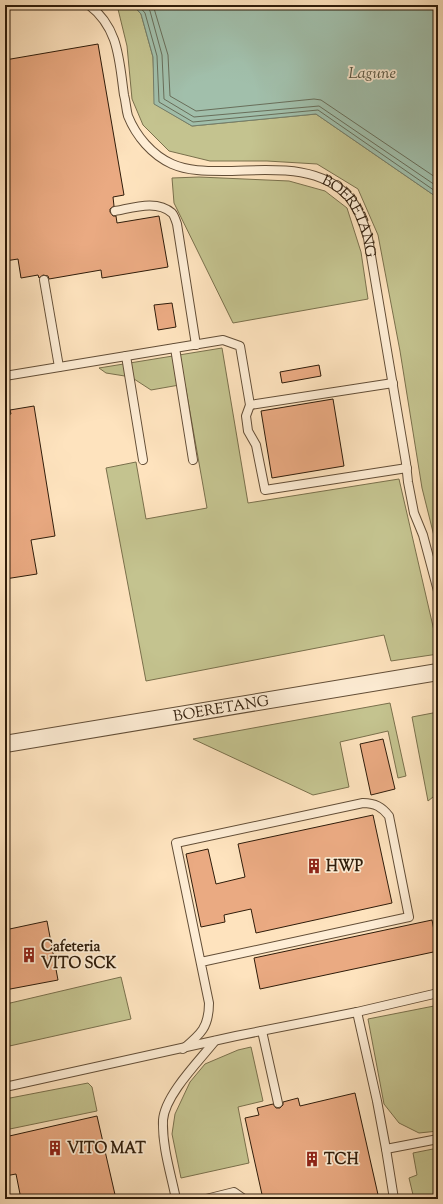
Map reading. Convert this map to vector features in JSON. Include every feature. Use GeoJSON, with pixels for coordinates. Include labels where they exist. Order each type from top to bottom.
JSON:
{"type":"FeatureCollection","features":[{"type":"Feature","properties":{"kind":"street","name":"BOERETANG"},"geometry":{"type":"LineString","coordinates":[[5,744],[438,672]]}},
{"type":"Feature","properties":{"kind":"lane","name":"BOERETANG"},"geometry":{"type":"LineString","coordinates":[[89,5],[105,20],[112,34],[116,47],[128,115],[139,136],[153,153],[172,164],[199,170],[297,171],[320,177],[336,186],[349,198],[361,216],[368,238],[414,513],[424,535],[438,591]]}},
{"type":"Feature","properties":{"kind":"lane"},"geometry":{"type":"LineString","coordinates":[[115,211],[151,205],[164,208],[173,213],[177,224],[196,345]]}},
{"type":"Feature","properties":{"kind":"lane"},"geometry":{"type":"LineString","coordinates":[[44,280],[59,367]]}},
{"type":"Feature","properties":{"kind":"lane"},"geometry":{"type":"LineString","coordinates":[[5,376],[223,340],[240,346],[250,405],[246,416],[248,431],[256,445],[265,490],[407,468]]}},
{"type":"Feature","properties":{"kind":"lane"},"geometry":{"type":"LineString","coordinates":[[175,348],[193,460]]}},
{"type":"Feature","properties":{"kind":"lane"},"geometry":{"type":"LineString","coordinates":[[126,356],[143,460]]}},
{"type":"Feature","properties":{"kind":"lane"},"geometry":{"type":"LineString","coordinates":[[250,405],[393,383]]}},
{"type":"Feature","properties":{"kind":"lane"},"geometry":{"type":"LineString","coordinates":[[183,1049],[203,1030],[209,1016],[209,1003],[176,843],[363,803],[370,803],[384,809],[389,816],[409,917],[201,962]]}},
{"type":"Feature","properties":{"kind":"lane"},"geometry":{"type":"LineString","coordinates":[[5,1087],[262,1031],[357,1012],[438,992]]}},
{"type":"Feature","properties":{"kind":"lane"},"geometry":{"type":"LineString","coordinates":[[357,1012],[377,1101],[394,1199]]}},
{"type":"Feature","properties":{"kind":"lane"},"geometry":{"type":"LineString","coordinates":[[262,1031],[278,1103]]}},
{"type":"Feature","properties":{"kind":"lane"},"geometry":{"type":"LineString","coordinates":[[176,1199],[165,1147],[163,1119],[169,1101],[184,1078],[215,1042]]}},
{"type":"Feature","properties":{"kind":"lane"},"geometry":{"type":"LineString","coordinates":[[386,1149],[438,1138]]}},
{"type":"Feature","properties":{"kind":"lane"},"geometry":{"type":"LineString","coordinates":[[206,1199],[234,1192],[244,1199]]}},
{"type":"Feature","properties":{"kind":"shaded area"},"geometry":{"type":"Polygon","coordinates":[[[117,5],[133,5],[141,14],[153,57],[155,104],[192,126],[316,114],[438,198],[438,552],[422,488],[400,351],[378,235],[358,189],[317,164],[267,161],[210,161],[169,151],[143,125],[132,99],[127,46],[117,5]]]}},
{"type":"Feature","properties":{"kind":"shaded area"},"geometry":{"type":"Polygon","coordinates":[[[199,177],[289,181],[325,191],[347,208],[361,252],[368,299],[233,323],[174,203],[172,178],[199,177]]]}},
{"type":"Feature","properties":{"kind":"shaded area"},"geometry":{"type":"Polygon","coordinates":[[[222,348],[248,503],[399,479],[438,648],[438,654],[391,661],[384,635],[146,681],[106,468],[136,462],[146,519],[207,508],[185,384],[151,390],[131,377],[106,373],[99,368],[222,348]]]}},
{"type":"Feature","properties":{"kind":"shaded area"},"geometry":{"type":"Polygon","coordinates":[[[390,703],[406,776],[398,778],[388,731],[340,742],[349,787],[313,795],[193,739],[390,703]]]}},
{"type":"Feature","properties":{"kind":"shaded area"},"geometry":{"type":"Polygon","coordinates":[[[438,712],[438,793],[428,801],[412,717],[438,712]]]}},
{"type":"Feature","properties":{"kind":"shaded area"},"geometry":{"type":"Polygon","coordinates":[[[121,977],[131,1019],[5,1047],[5,1026],[9,1025],[6,1004],[121,977]]]}},
{"type":"Feature","properties":{"kind":"shaded area"},"geometry":{"type":"Polygon","coordinates":[[[434,1006],[438,1024],[438,1037],[434,1038],[438,1057],[438,1131],[419,1133],[399,1123],[384,1104],[368,1019],[434,1006]]]}},
{"type":"Feature","properties":{"kind":"shaded area"},"geometry":{"type":"Polygon","coordinates":[[[251,1047],[263,1101],[238,1107],[249,1163],[181,1178],[172,1134],[175,1114],[190,1082],[205,1064],[238,1050],[251,1047]]]}},
{"type":"Feature","properties":{"kind":"shaded area"},"geometry":{"type":"Polygon","coordinates":[[[88,1083],[92,1087],[97,1111],[5,1130],[5,1099],[88,1083]]]}},
{"type":"Feature","properties":{"kind":"shaded area"},"geometry":{"type":"Polygon","coordinates":[[[438,1148],[438,1199],[414,1199],[409,1178],[417,1175],[413,1153],[438,1148]]]}},
{"type":"Feature","properties":{"kind":"water","name":"Lagune"},"geometry":{"type":"Polygon","coordinates":[[[133,5],[438,5],[438,198],[316,114],[192,126],[154,104],[153,57],[141,14],[133,5]]]}},
{"type":"Feature","properties":{"kind":"building"},"geometry":{"type":"Polygon","coordinates":[[[98,44],[124,195],[113,197],[114,206],[110,209],[110,212],[113,216],[116,216],[117,223],[159,216],[168,267],[102,278],[101,270],[49,279],[48,276],[43,275],[39,278],[38,275],[21,278],[18,259],[5,261],[5,60],[98,44]]]}},
{"type":"Feature","properties":{"kind":"building"},"geometry":{"type":"Polygon","coordinates":[[[172,303],[176,327],[158,330],[154,305],[172,303]]]}},
{"type":"Feature","properties":{"kind":"building"},"geometry":{"type":"Polygon","coordinates":[[[319,365],[321,376],[282,383],[280,372],[319,365]]]}},
{"type":"Feature","properties":{"kind":"building"},"geometry":{"type":"Polygon","coordinates":[[[333,399],[344,466],[272,478],[261,411],[333,399]]]}},
{"type":"Feature","properties":{"kind":"building"},"geometry":{"type":"Polygon","coordinates":[[[34,406],[55,536],[31,540],[37,574],[5,579],[5,415],[11,414],[10,410],[34,406]]]}},
{"type":"Feature","properties":{"kind":"building"},"geometry":{"type":"Polygon","coordinates":[[[383,739],[395,789],[371,795],[360,744],[383,739]]]}},
{"type":"Feature","properties":{"kind":"building","name":"HWP"},"geometry":{"type":"Polygon","coordinates":[[[373,815],[392,903],[256,933],[251,909],[224,915],[225,922],[201,927],[186,854],[208,849],[216,884],[245,877],[238,844],[373,815]]]}},
{"type":"Feature","properties":{"kind":"building"},"geometry":{"type":"Polygon","coordinates":[[[432,920],[438,951],[260,989],[254,958],[432,920]]]}},
{"type":"Feature","properties":{"kind":"building","name":"Cafeteria VITO SCK"},"geometry":{"type":"Polygon","coordinates":[[[47,921],[58,980],[5,990],[5,930],[47,921]]]}},
{"type":"Feature","properties":{"kind":"building","name":"TCH"},"geometry":{"type":"Polygon","coordinates":[[[355,1093],[379,1199],[263,1199],[245,1118],[259,1115],[257,1108],[273,1104],[276,1108],[280,1108],[283,1105],[283,1102],[298,1098],[300,1106],[355,1093]]]}},
{"type":"Feature","properties":{"kind":"building","name":"VITO MAT"},"geometry":{"type":"Polygon","coordinates":[[[97,1116],[116,1199],[21,1199],[16,1174],[5,1176],[5,1137],[97,1116]]]}},
{"type":"Feature","properties":{"kind":"place","name":"HWP"},"geometry":{"type":"Point","coordinates":[314,866]}},
{"type":"Feature","properties":{"kind":"place","name":"Cafeteria VITO SCK"},"geometry":{"type":"Point","coordinates":[29,955]}},
{"type":"Feature","properties":{"kind":"place","name":"VITO MAT"},"geometry":{"type":"Point","coordinates":[55,1148]}},
{"type":"Feature","properties":{"kind":"place","name":"TCH"},"geometry":{"type":"Point","coordinates":[312,1159]}}]}
